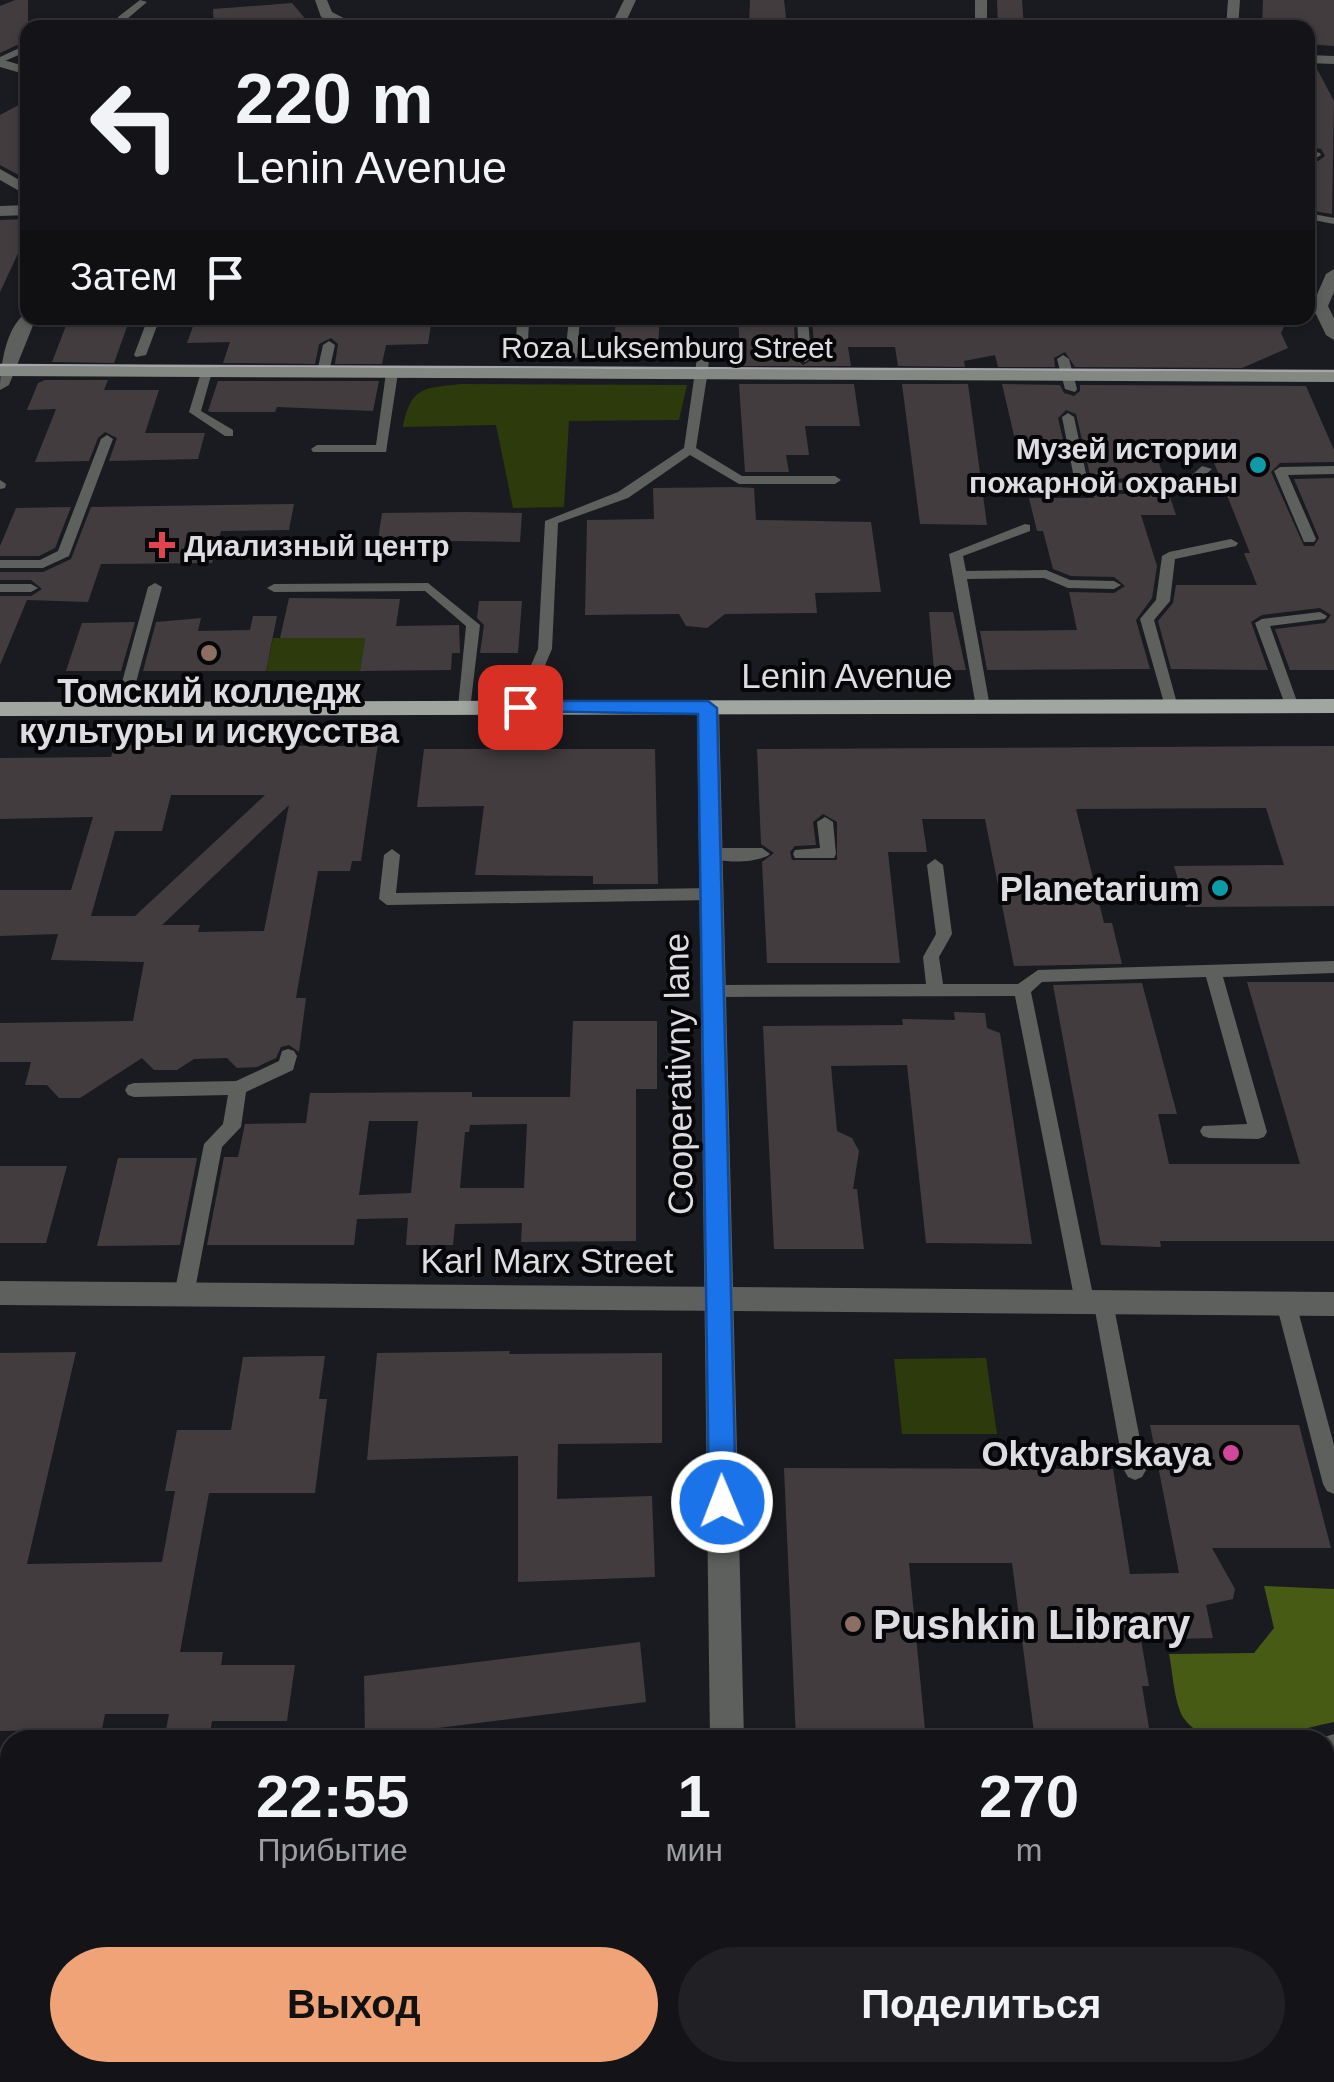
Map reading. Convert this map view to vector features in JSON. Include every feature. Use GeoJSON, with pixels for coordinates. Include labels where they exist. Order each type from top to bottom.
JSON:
{"type":"FeatureCollection","features":[{"type":"Feature","properties":{"kind":"main road","name":"Roza Luksemburg Street"},"geometry":{"type":"LineString","coordinates":[[4,367],[206,372],[326,358],[392,372],[703,366],[869,353],[1067,375],[1334,360]]}},
{"type":"Feature","properties":{"kind":"main road","name":"Roza Luksemburg Street"},"geometry":{"type":"LineString","coordinates":[[4,367],[140,355],[571,357],[703,366],[1334,377]]}},
{"type":"Feature","properties":{"kind":"main road","name":"Lenin Avenue"},"geometry":{"type":"LineString","coordinates":[[0,709],[1334,706]]}},
{"type":"Feature","properties":{"kind":"street"},"geometry":{"type":"LineString","coordinates":[[321,0],[326,14],[340,20]]}},
{"type":"Feature","properties":{"kind":"street"},"geometry":{"type":"LineString","coordinates":[[1315,306],[1334,274]]}},
{"type":"Feature","properties":{"kind":"street"},"geometry":{"type":"LineString","coordinates":[[1315,309],[1334,335]]}},
{"type":"Feature","properties":{"kind":"street"},"geometry":{"type":"LineString","coordinates":[[4,367],[24,325]]}},
{"type":"Feature","properties":{"kind":"street","name":"Cooperativny lane"},"geometry":{"type":"LineString","coordinates":[[708,708],[727,1730]]}},
{"type":"Feature","properties":{"kind":"street","name":"Karl Marx Street"},"geometry":{"type":"LineString","coordinates":[[0,1294],[1334,1304]]}},
{"type":"Feature","properties":{"kind":"lane"},"geometry":{"type":"LineString","coordinates":[[123,20],[143,2]]}},
{"type":"Feature","properties":{"kind":"lane"},"geometry":{"type":"LineString","coordinates":[[140,355],[151,325]]}},
{"type":"Feature","properties":{"kind":"lane"},"geometry":{"type":"LineString","coordinates":[[521,357],[523,325]]}},
{"type":"Feature","properties":{"kind":"lane"},"geometry":{"type":"LineString","coordinates":[[571,357],[573,325]]}},
{"type":"Feature","properties":{"kind":"lane"},"geometry":{"type":"LineString","coordinates":[[803,325],[805,358]]}},
{"type":"Feature","properties":{"kind":"lane"},"geometry":{"type":"LineString","coordinates":[[690,450],[690,420],[703,366]]}},
{"type":"Feature","properties":{"kind":"lane"},"geometry":{"type":"LineString","coordinates":[[206,372],[195,412],[228,434]]}},
{"type":"Feature","properties":{"kind":"lane"},"geometry":{"type":"LineString","coordinates":[[316,449],[382,448],[392,372]]}},
{"type":"Feature","properties":{"kind":"lane"},"geometry":{"type":"LineString","coordinates":[[1068,417],[1082,487]]}},
{"type":"Feature","properties":{"kind":"lane"},"geometry":{"type":"LineString","coordinates":[[0,564],[42,564],[64,553],[107,440]]}},
{"type":"Feature","properties":{"kind":"lane"},"geometry":{"type":"LineString","coordinates":[[690,450],[739,480],[836,480]]}},
{"type":"Feature","properties":{"kind":"lane"},"geometry":{"type":"LineString","coordinates":[[520,707],[545,649],[552,521],[623,495],[690,450]]}},
{"type":"Feature","properties":{"kind":"lane"},"geometry":{"type":"LineString","coordinates":[[1022,488],[1187,486],[1206,469]]}},
{"type":"Feature","properties":{"kind":"lane"},"geometry":{"type":"LineString","coordinates":[[1309,538],[1280,471],[1334,470]]}},
{"type":"Feature","properties":{"kind":"lane"},"geometry":{"type":"LineString","coordinates":[[983,707],[956,554],[1025,528]]}},
{"type":"Feature","properties":{"kind":"lane"},"geometry":{"type":"LineString","coordinates":[[1171,707],[1147,619],[1162,601],[1168,556],[1231,543]]}},
{"type":"Feature","properties":{"kind":"lane"},"geometry":{"type":"LineString","coordinates":[[960,575],[1046,574],[1068,584],[1114,584]]}},
{"type":"Feature","properties":{"kind":"lane"},"geometry":{"type":"LineString","coordinates":[[122,708],[155,587]]}},
{"type":"Feature","properties":{"kind":"lane"},"geometry":{"type":"LineString","coordinates":[[0,588],[30,588]]}},
{"type":"Feature","properties":{"kind":"lane"},"geometry":{"type":"LineString","coordinates":[[274,588],[428,588],[472,624],[465,708]]}},
{"type":"Feature","properties":{"kind":"lane"},"geometry":{"type":"LineString","coordinates":[[1292,706],[1262,623],[1320,616]]}},
{"type":"Feature","properties":{"kind":"lane"},"geometry":{"type":"LineString","coordinates":[[802,854],[828,854],[825,822]]}},
{"type":"Feature","properties":{"kind":"lane"},"geometry":{"type":"LineString","coordinates":[[711,854],[762,854]]}},
{"type":"Feature","properties":{"kind":"lane"},"geometry":{"type":"LineString","coordinates":[[392,855],[387,899],[712,894]]}},
{"type":"Feature","properties":{"kind":"lane"},"geometry":{"type":"LineString","coordinates":[[935,865],[944,934],[931,958],[935,990]]}},
{"type":"Feature","properties":{"kind":"lane"},"geometry":{"type":"LineString","coordinates":[[715,991],[1022,990],[1038,976],[1214,974],[1238,968],[1334,967]]}},
{"type":"Feature","properties":{"kind":"lane"},"geometry":{"type":"LineString","coordinates":[[1209,1131],[1258,1132],[1214,974]]}},
{"type":"Feature","properties":{"kind":"lane"},"geometry":{"type":"LineString","coordinates":[[1022,990],[1135,1470]]}},
{"type":"Feature","properties":{"kind":"lane"},"geometry":{"type":"LineString","coordinates":[[134,1090],[238,1088],[287,1065],[288,1056]]}},
{"type":"Feature","properties":{"kind":"lane"},"geometry":{"type":"LineString","coordinates":[[184,1295],[213,1144],[232,1127],[238,1088]]}},
{"type":"Feature","properties":{"kind":"lane"},"geometry":{"type":"LineString","coordinates":[[1286,1303],[1334,1484]]}},
{"type":"Feature","properties":{"kind":"green space"},"geometry":{"type":"Polygon","coordinates":[[[462,384],[687,385],[679,420],[569,421],[564,507],[513,508],[496,425],[403,427],[415,396],[429,389],[462,384]]]}},
{"type":"Feature","properties":{"kind":"green space"},"geometry":{"type":"Polygon","coordinates":[[[273,638],[365,638],[360,671],[266,671],[273,638]]]}},
{"type":"Feature","properties":{"kind":"green space"},"geometry":{"type":"Polygon","coordinates":[[[986,1358],[997,1434],[902,1434],[894,1359],[986,1358]]]}},
{"type":"Feature","properties":{"kind":"green space"},"geometry":{"type":"Polygon","coordinates":[[[1264,1586],[1334,1589],[1334,1722],[1299,1730],[1196,1730],[1179,1708],[1169,1654],[1254,1653],[1274,1628],[1264,1586]]]}},
{"type":"Feature","properties":{"kind":"building"},"geometry":{"type":"Polygon","coordinates":[[[28,0],[28,20],[20,20],[20,44],[0,53],[0,6],[28,0]]]}},
{"type":"Feature","properties":{"kind":"building"},"geometry":{"type":"Polygon","coordinates":[[[750,0],[784,0],[786,20],[749,20],[750,0]]]}},
{"type":"Feature","properties":{"kind":"building"},"geometry":{"type":"Polygon","coordinates":[[[997,0],[1022,0],[1023,20],[998,20],[997,0]]]}},
{"type":"Feature","properties":{"kind":"building"},"geometry":{"type":"Polygon","coordinates":[[[1263,0],[1334,0],[1334,46],[1315,45],[1315,20],[1262,20],[1263,0]]]}},
{"type":"Feature","properties":{"kind":"building"},"geometry":{"type":"Polygon","coordinates":[[[292,3],[306,20],[214,20],[213,9],[292,3]]]}},
{"type":"Feature","properties":{"kind":"building"},"geometry":{"type":"Polygon","coordinates":[[[1315,67],[1334,101],[1332,214],[1315,211],[1315,161],[1325,156],[1321,149],[1315,148],[1315,67]]]}},
{"type":"Feature","properties":{"kind":"building"},"geometry":{"type":"Polygon","coordinates":[[[20,104],[20,176],[0,165],[0,115],[20,104]]]}},
{"type":"Feature","properties":{"kind":"building"},"geometry":{"type":"Polygon","coordinates":[[[20,219],[20,249],[0,292],[0,220],[20,219]]]}},
{"type":"Feature","properties":{"kind":"building"},"geometry":{"type":"Polygon","coordinates":[[[66,325],[128,325],[114,363],[52,362],[66,325]]]}},
{"type":"Feature","properties":{"kind":"building"},"geometry":{"type":"Polygon","coordinates":[[[193,325],[431,325],[428,344],[386,345],[382,364],[335,364],[338,344],[331,338],[319,344],[315,364],[223,363],[230,342],[187,343],[193,325]]]}},
{"type":"Feature","properties":{"kind":"building"},"geometry":{"type":"Polygon","coordinates":[[[615,325],[659,325],[658,345],[614,345],[615,325]]]}},
{"type":"Feature","properties":{"kind":"building"},"geometry":{"type":"Polygon","coordinates":[[[738,325],[794,325],[795,358],[803,365],[815,358],[813,325],[1285,325],[1281,333],[1288,348],[1242,368],[1075,367],[1065,352],[1054,358],[1055,367],[998,367],[995,355],[964,361],[965,367],[898,366],[895,347],[848,347],[851,366],[741,366],[738,325]]]}},
{"type":"Feature","properties":{"kind":"building"},"geometry":{"type":"Polygon","coordinates":[[[108,380],[104,390],[159,390],[145,433],[205,433],[198,459],[109,461],[117,438],[105,432],[98,438],[89,461],[35,462],[56,409],[27,410],[38,383],[108,380]]]}},
{"type":"Feature","properties":{"kind":"building"},"geometry":{"type":"Polygon","coordinates":[[[218,381],[379,381],[373,411],[277,407],[275,412],[211,412],[208,411],[218,381]]]}},
{"type":"Feature","properties":{"kind":"building"},"geometry":{"type":"Polygon","coordinates":[[[739,384],[854,384],[860,426],[805,426],[809,455],[786,455],[789,472],[745,472],[739,384]]]}},
{"type":"Feature","properties":{"kind":"building"},"geometry":{"type":"Polygon","coordinates":[[[902,384],[968,384],[987,525],[920,524],[902,384]]]}},
{"type":"Feature","properties":{"kind":"building"},"geometry":{"type":"Polygon","coordinates":[[[1002,384],[1060,385],[1064,393],[1074,396],[1080,385],[1306,386],[1334,450],[1334,462],[1280,463],[1271,472],[1304,546],[1314,546],[1319,538],[1294,479],[1334,478],[1334,670],[1290,670],[1275,629],[1325,623],[1331,615],[1320,608],[1262,615],[1251,622],[1268,670],[1171,669],[1158,621],[1173,603],[1176,585],[1257,585],[1244,553],[1250,553],[1213,460],[1158,460],[1164,478],[1091,479],[1076,414],[1066,410],[1058,418],[1064,444],[1016,444],[1002,384]]]}},
{"type":"Feature","properties":{"kind":"building"},"geometry":{"type":"Polygon","coordinates":[[[653,488],[754,488],[756,520],[871,522],[881,592],[815,593],[817,613],[725,614],[707,628],[686,626],[679,614],[585,615],[587,520],[654,519],[653,488]]]}},
{"type":"Feature","properties":{"kind":"building"},"geometry":{"type":"Polygon","coordinates":[[[1093,494],[1169,494],[1176,515],[1141,515],[1157,566],[1152,598],[1136,620],[1150,669],[987,670],[980,631],[1077,630],[1069,592],[1114,593],[1125,586],[1114,577],[1071,576],[1053,569],[1043,531],[1037,531],[1029,498],[1094,498],[1093,494]]]}},
{"type":"Feature","properties":{"kind":"building"},"geometry":{"type":"Polygon","coordinates":[[[294,504],[289,530],[221,531],[212,563],[101,564],[88,602],[27,600],[0,665],[0,596],[31,596],[42,589],[31,580],[0,580],[0,572],[43,572],[71,559],[91,507],[294,504]]]}},
{"type":"Feature","properties":{"kind":"building"},"geometry":{"type":"Polygon","coordinates":[[[71,507],[55,548],[39,556],[0,556],[0,546],[16,508],[71,507]]]}},
{"type":"Feature","properties":{"kind":"building"},"geometry":{"type":"Polygon","coordinates":[[[382,513],[522,513],[520,542],[378,540],[382,513]]]}},
{"type":"Feature","properties":{"kind":"building"},"geometry":{"type":"Polygon","coordinates":[[[289,598],[400,599],[396,626],[459,625],[460,653],[452,653],[451,670],[360,671],[365,638],[280,638],[289,598]]]}},
{"type":"Feature","properties":{"kind":"building"},"geometry":{"type":"Polygon","coordinates":[[[479,601],[522,601],[518,653],[480,653],[484,625],[477,618],[479,601]]]}},
{"type":"Feature","properties":{"kind":"building"},"geometry":{"type":"Polygon","coordinates":[[[929,612],[953,612],[966,670],[934,670],[929,612]]]}},
{"type":"Feature","properties":{"kind":"building","name":"Томский колледж культуры и искусства"},"geometry":{"type":"Polygon","coordinates":[[[253,616],[277,616],[266,671],[143,671],[156,622],[201,618],[198,631],[250,630],[253,616]]]}},
{"type":"Feature","properties":{"kind":"building"},"geometry":{"type":"Polygon","coordinates":[[[135,622],[121,671],[66,671],[82,623],[135,622]]]}},
{"type":"Feature","properties":{"kind":"building"},"geometry":{"type":"Polygon","coordinates":[[[378,743],[361,861],[352,861],[350,871],[318,871],[296,998],[306,998],[299,1052],[289,1045],[281,1047],[276,1058],[257,1067],[237,1068],[227,1058],[194,1059],[177,1070],[154,1070],[142,1058],[80,1098],[59,1098],[47,1085],[25,1085],[31,1062],[0,1062],[0,1023],[133,1021],[144,962],[51,960],[58,934],[0,936],[0,890],[71,890],[93,817],[0,819],[0,758],[111,757],[115,745],[378,743]],[[171,795],[162,831],[115,831],[91,916],[135,916],[265,795],[171,795]],[[289,805],[162,925],[200,925],[198,932],[264,931],[289,805]]]}},
{"type":"Feature","properties":{"kind":"building"},"geometry":{"type":"Polygon","coordinates":[[[1334,746],[1334,906],[1186,907],[1174,866],[1284,865],[1266,808],[1076,809],[1104,923],[1112,923],[1122,964],[1014,966],[985,819],[922,819],[927,852],[888,852],[900,963],[767,963],[762,862],[774,853],[761,844],[757,749],[1334,746]],[[823,814],[813,822],[816,845],[795,846],[790,852],[792,860],[837,860],[837,822],[823,814]]]}},
{"type":"Feature","properties":{"kind":"building"},"geometry":{"type":"Polygon","coordinates":[[[424,749],[655,749],[658,884],[593,884],[593,876],[475,875],[484,806],[417,807],[424,749]]]}},
{"type":"Feature","properties":{"kind":"building"},"geometry":{"type":"Polygon","coordinates":[[[1247,982],[1334,982],[1334,1241],[1160,1241],[1161,1247],[1101,1245],[1053,985],[1142,983],[1177,1114],[1158,1114],[1169,1164],[1300,1164],[1247,982]]]}},
{"type":"Feature","properties":{"kind":"building"},"geometry":{"type":"Polygon","coordinates":[[[954,1012],[985,1013],[987,1028],[1000,1033],[1032,1244],[926,1243],[907,1065],[831,1066],[837,1131],[852,1138],[859,1151],[853,1189],[857,1189],[864,1249],[774,1249],[763,1026],[903,1025],[902,1019],[955,1020],[954,1012]]]}},
{"type":"Feature","properties":{"kind":"building"},"geometry":{"type":"Polygon","coordinates":[[[573,1021],[657,1021],[657,1089],[636,1089],[636,1241],[521,1242],[522,1223],[455,1224],[453,1245],[406,1245],[408,1218],[357,1219],[354,1245],[207,1245],[224,1157],[238,1157],[245,1124],[306,1123],[310,1093],[472,1092],[472,1097],[570,1097],[573,1021]],[[369,1121],[359,1195],[411,1193],[418,1121],[369,1121]],[[527,1124],[470,1125],[469,1132],[465,1132],[460,1188],[524,1188],[527,1124]]]}},
{"type":"Feature","properties":{"kind":"building"},"geometry":{"type":"Polygon","coordinates":[[[118,1158],[197,1158],[180,1245],[97,1246],[118,1158]]]}},
{"type":"Feature","properties":{"kind":"building"},"geometry":{"type":"Polygon","coordinates":[[[0,1166],[67,1166],[46,1243],[0,1243],[0,1166]]]}},
{"type":"Feature","properties":{"kind":"building"},"geometry":{"type":"Polygon","coordinates":[[[510,1351],[509,1354],[662,1353],[662,1443],[558,1444],[557,1499],[652,1496],[655,1577],[518,1582],[518,1456],[367,1460],[377,1353],[510,1351]]]}},
{"type":"Feature","properties":{"kind":"building"},"geometry":{"type":"Polygon","coordinates":[[[76,1352],[27,1564],[162,1562],[175,1491],[165,1491],[177,1430],[231,1430],[243,1357],[325,1356],[319,1399],[327,1399],[315,1493],[209,1493],[180,1652],[223,1652],[221,1665],[295,1665],[287,1721],[212,1721],[211,1730],[166,1730],[169,1714],[105,1714],[102,1729],[0,1730],[0,1353],[76,1352]]]}},
{"type":"Feature","properties":{"kind":"building","name":"Pushkin Library"},"geometry":{"type":"Polygon","coordinates":[[[1150,1425],[1299,1425],[1331,1548],[1212,1548],[1235,1589],[1233,1599],[1206,1605],[1213,1638],[1141,1640],[1149,1686],[1142,1686],[1149,1730],[1034,1730],[1012,1563],[909,1563],[925,1730],[796,1730],[784,1468],[1113,1469],[1130,1574],[1179,1573],[1150,1425]]]}},
{"type":"Feature","properties":{"kind":"building"},"geometry":{"type":"Polygon","coordinates":[[[640,1642],[646,1702],[421,1730],[365,1730],[364,1676],[640,1642]]]}},
{"type":"Feature","properties":{"kind":"tram line"},"geometry":{"type":"LineString","coordinates":[[0,365],[1334,371]]}},
{"type":"Feature","properties":{"kind":"place","name":"Музей истории пожарной охраны"},"geometry":{"type":"Point","coordinates":[1258,465]}},
{"type":"Feature","properties":{"kind":"place","name":"Диализный центр"},"geometry":{"type":"Point","coordinates":[162,545]}},
{"type":"Feature","properties":{"kind":"place","name":"Томский колледж культуры и искусства"},"geometry":{"type":"Point","coordinates":[209,653]}},
{"type":"Feature","properties":{"kind":"place","name":"Planetarium"},"geometry":{"type":"Point","coordinates":[1220,888]}},
{"type":"Feature","properties":{"kind":"place","name":"Oktyabrskaya"},"geometry":{"type":"Point","coordinates":[1231,1453]}},
{"type":"Feature","properties":{"kind":"place","name":"Pushkin Library"},"geometry":{"type":"Point","coordinates":[853,1624]}},
{"type":"Feature","properties":{"kind":"route"},"geometry":{"type":"LineString","coordinates":[[520,707],[708,708],[722,1502]]}}]}
